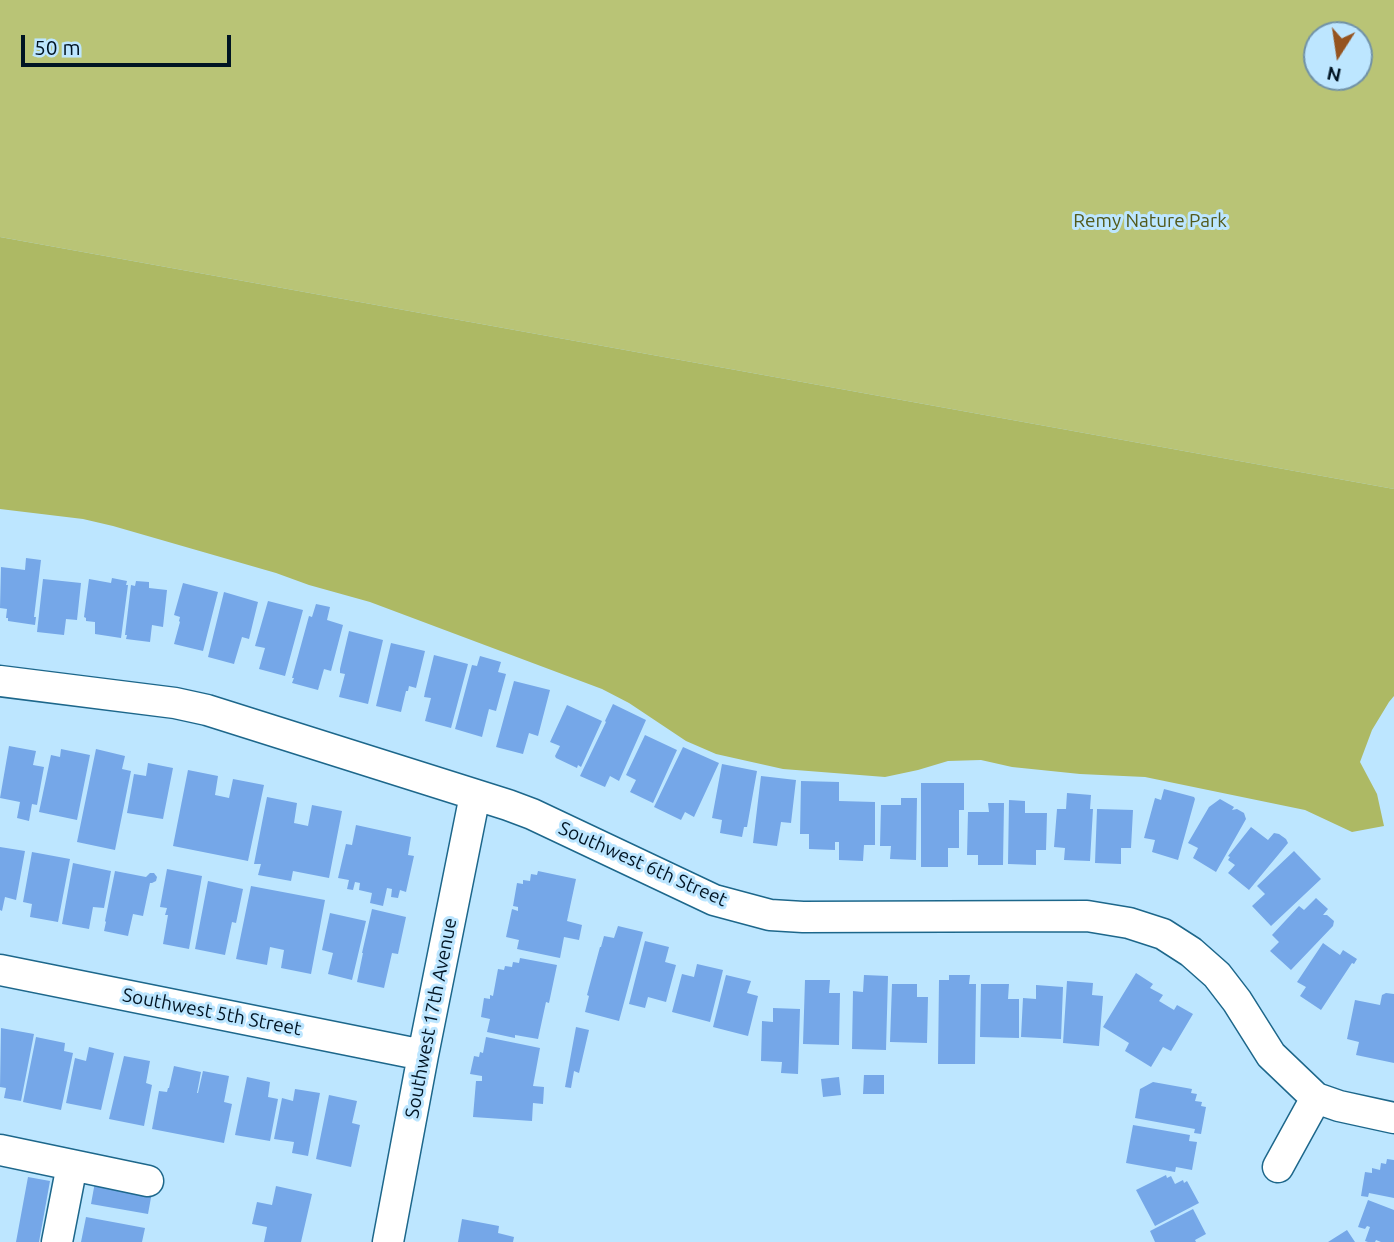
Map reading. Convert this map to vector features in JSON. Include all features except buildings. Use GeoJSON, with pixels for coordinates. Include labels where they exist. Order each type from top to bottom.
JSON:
{"type":"FeatureCollection","features":[{"type":"Feature","properties":{"kind":"street","name":"Southwest 6th Street"},"geometry":{"type":"LineString","coordinates":[[0,681],[175,703],[207,710],[508,805],[714,900],[770,915],[1087,916],[1129,923],[1163,934],[1191,952],[1217,975],[1237,1001],[1270,1055],[1316,1098],[1394,1118]]}},
{"type":"Feature","properties":{"kind":"street","name":"Southwest 17th Avenue"},"geometry":{"type":"LineString","coordinates":[[388,1242],[475,795]]}},
{"type":"Feature","properties":{"kind":"street","name":"Southwest 5th Street"},"geometry":{"type":"LineString","coordinates":[[0,970],[423,1055]]}},
{"type":"Feature","properties":{"kind":"street"},"geometry":{"type":"LineString","coordinates":[[1278,1167],[1316,1098]]}},
{"type":"Feature","properties":{"kind":"street"},"geometry":{"type":"LineString","coordinates":[[0,1150],[148,1181]]}},
{"type":"Feature","properties":{"kind":"street"},"geometry":{"type":"LineString","coordinates":[[57,1242],[72,1165]]}},
{"type":"Feature","properties":{"kind":"green space","name":"Remy Nature Park"},"geometry":{"type":"Polygon","coordinates":[[[0,0],[1394,0],[1394,489],[0,237],[0,0]]]}},
{"type":"Feature","properties":{"kind":"green space"},"geometry":{"type":"Polygon","coordinates":[[[0,237],[1394,489],[1394,696],[1372,730],[1360,762],[1377,794],[1384,826],[1352,832],[1305,810],[1145,777],[1012,767],[981,760],[948,761],[885,777],[783,769],[716,754],[686,741],[629,703],[602,689],[370,602],[113,526],[83,519],[0,509],[0,237]]]}}]}
